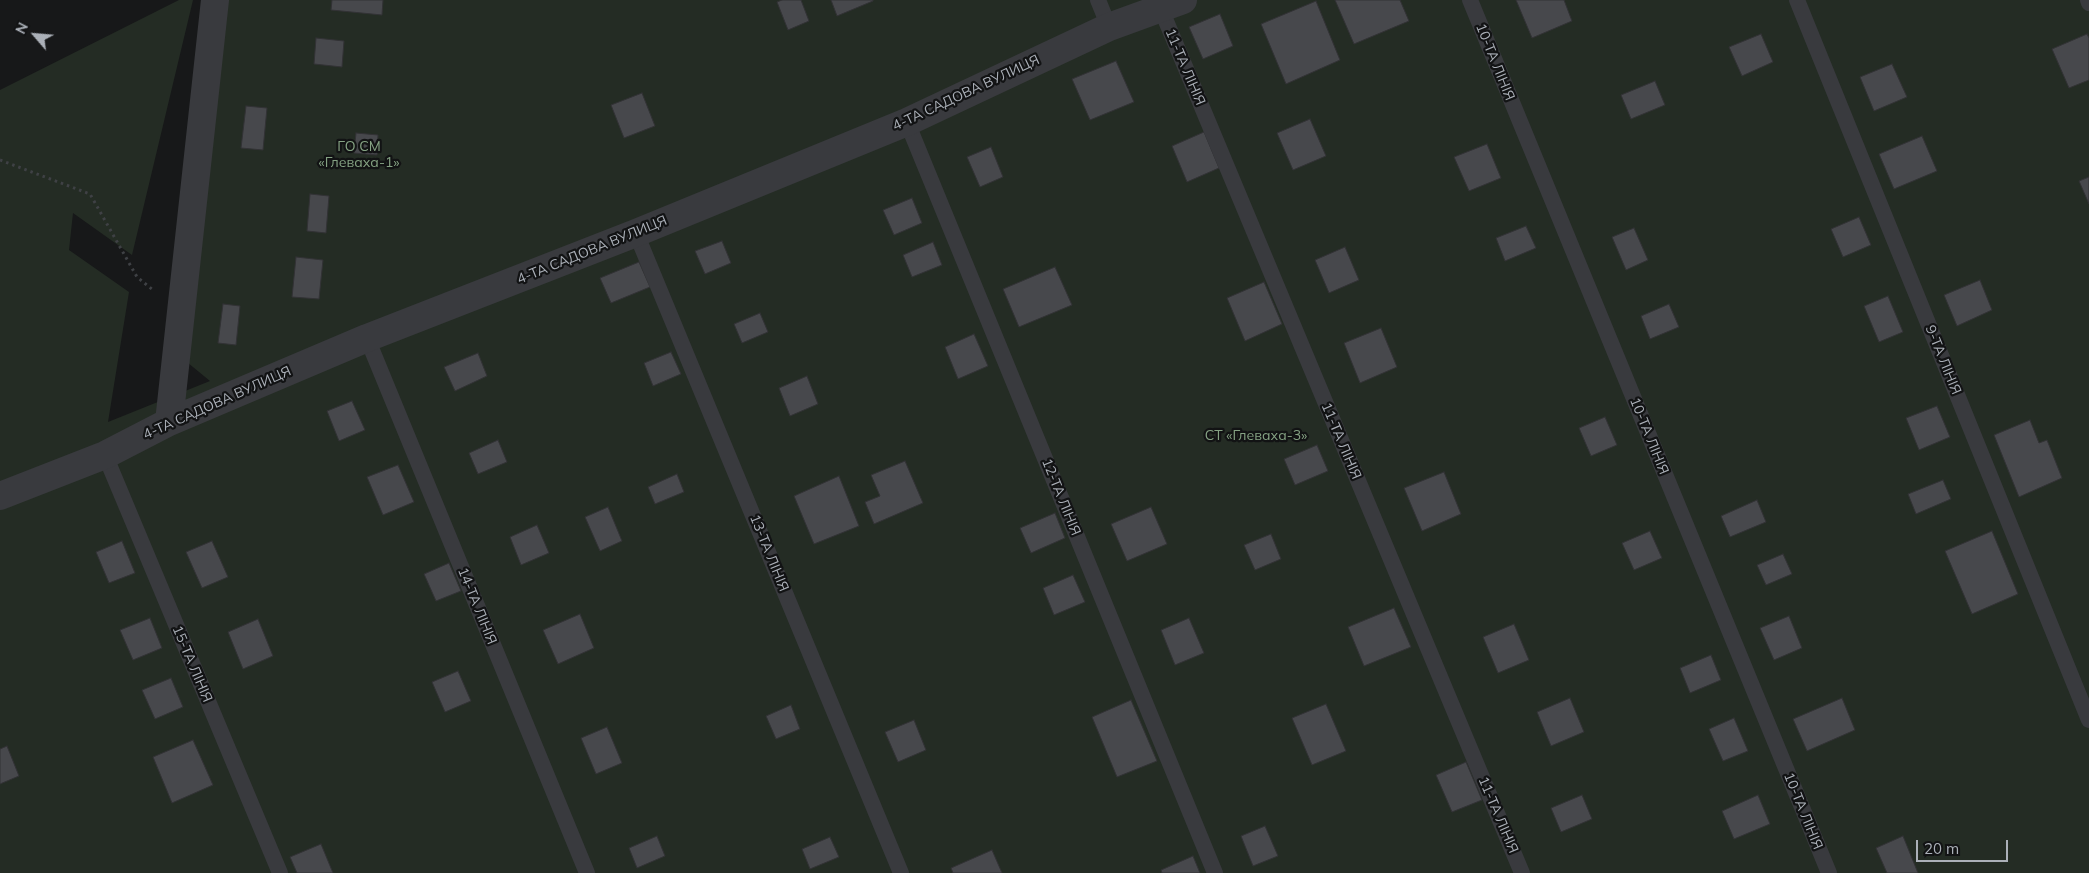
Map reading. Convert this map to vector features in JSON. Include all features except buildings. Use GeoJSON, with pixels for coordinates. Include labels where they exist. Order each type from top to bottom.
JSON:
{"type":"FeatureCollection","features":[{"type":"Feature","properties":{"kind":"street"},"geometry":{"type":"LineString","coordinates":[[169,422],[215,0]]}},
{"type":"Feature","properties":{"kind":"street","name":"4-ТА САДОВА ВУЛИЦЯ"},"geometry":{"type":"LineString","coordinates":[[0,496],[105,455],[169,422],[367,338],[636,233],[907,122],[1109,27],[1172,5]]}},
{"type":"Feature","properties":{"kind":"lane"},"geometry":{"type":"LineString","coordinates":[[1098,0],[1109,27]]}},
{"type":"Feature","properties":{"kind":"lane","name":"10-ТА ЛІНІЯ"},"geometry":{"type":"LineString","coordinates":[[1470,0],[1829,873]]}},
{"type":"Feature","properties":{"kind":"lane","name":"9-ТА ЛІНІЯ"},"geometry":{"type":"LineString","coordinates":[[1796,0],[2089,720]]}},
{"type":"Feature","properties":{"kind":"lane","name":"11-ТА ЛІНІЯ"},"geometry":{"type":"LineString","coordinates":[[1172,5],[1522,873]]}},
{"type":"Feature","properties":{"kind":"lane","name":"12-ТА ЛІНІЯ"},"geometry":{"type":"LineString","coordinates":[[907,122],[1215,873]]}},
{"type":"Feature","properties":{"kind":"lane","name":"13-ТА ЛІНІЯ"},"geometry":{"type":"LineString","coordinates":[[636,233],[901,873]]}},
{"type":"Feature","properties":{"kind":"lane","name":"14-ТА ЛІНІЯ"},"geometry":{"type":"LineString","coordinates":[[367,338],[587,873]]}},
{"type":"Feature","properties":{"kind":"lane","name":"15-ТА ЛІНІЯ"},"geometry":{"type":"LineString","coordinates":[[105,455],[280,873]]}},
{"type":"Feature","properties":{"kind":"path"},"geometry":{"type":"LineString","coordinates":[[0,160],[90,194],[137,277],[181,312]]}},
{"type":"Feature","properties":{"kind":"green space","name":"СТ «Глеваха-3»"},"geometry":{"type":"Polygon","coordinates":[[[179,0],[193,0],[132,255],[73,213],[69,250],[129,292],[108,422],[210,381],[182,358],[219,0],[2089,0],[2089,873],[0,873],[0,90],[179,0]]]}},
{"type":"Feature","properties":{"kind":"park label","name":"ГО СМ «Глеваха-1»"},"geometry":{"type":"Point","coordinates":[359,156]}}]}
